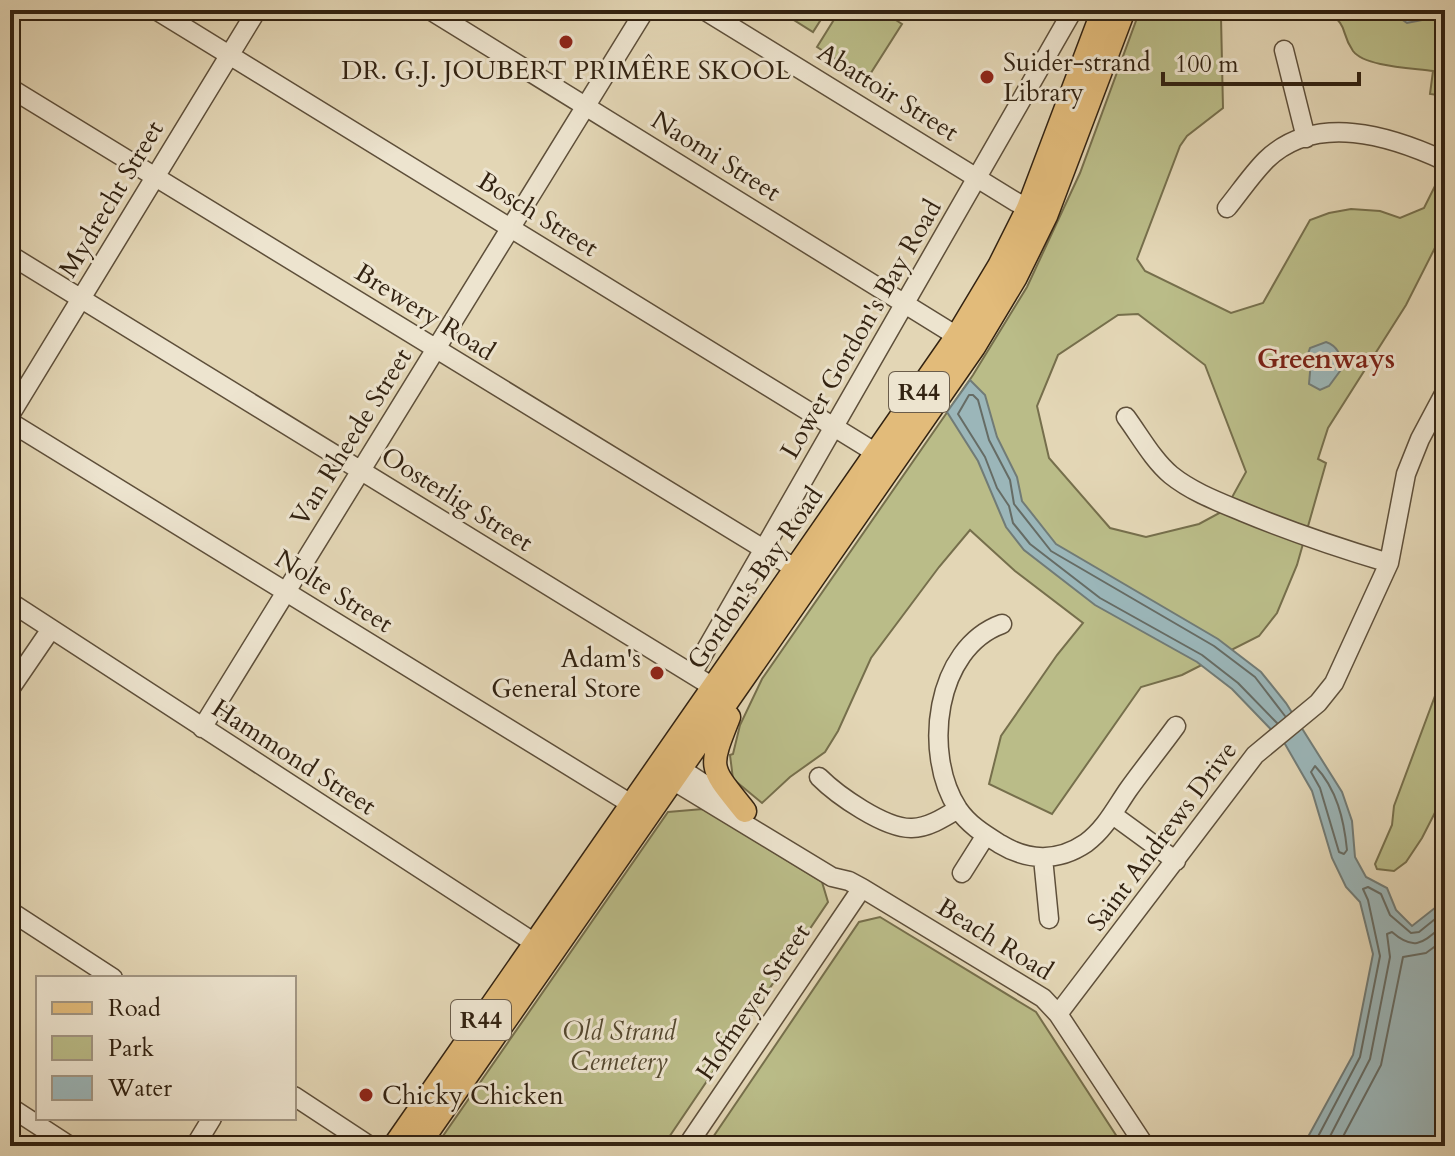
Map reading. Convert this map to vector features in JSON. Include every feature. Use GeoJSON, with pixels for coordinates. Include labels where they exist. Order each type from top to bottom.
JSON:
{"type":"FeatureCollection","features":[{"type":"Feature","properties":{"kind":"main road","name":"Gordon's Bay Road"},"geometry":{"type":"LineString","coordinates":[[418,1146],[631,804],[668,769],[713,687],[804,574],[966,341],[1016,277],[1103,10]]}},
{"type":"Feature","properties":{"kind":"main road","name":"Gordon's Bay Road"},"geometry":{"type":"LineString","coordinates":[[1037,212],[1124,10]]}},
{"type":"Feature","properties":{"kind":"main road","name":"Gordon's Bay Road"},"geometry":{"type":"LineString","coordinates":[[394,1146],[543,949],[668,769],[739,685],[804,574]]}},
{"type":"Feature","properties":{"kind":"main road"},"geometry":{"type":"LineString","coordinates":[[739,685],[713,759],[722,782],[745,811]]}},
{"type":"Feature","properties":{"kind":"street","name":"Bosch Street"},"geometry":{"type":"LineString","coordinates":[[156,10],[885,458]]}},
{"type":"Feature","properties":{"kind":"street","name":"Mydrecht Street"},"geometry":{"type":"LineString","coordinates":[[10,415],[257,10]]}},
{"type":"Feature","properties":{"kind":"street","name":"Naomi Street"},"geometry":{"type":"LineString","coordinates":[[430,10],[966,341]]}},
{"type":"Feature","properties":{"kind":"street","name":"Van Rheede Street"},"geometry":{"type":"LineString","coordinates":[[202,728],[645,10]]}},
{"type":"Feature","properties":{"kind":"street","name":"Abattoir Street"},"geometry":{"type":"LineString","coordinates":[[704,10],[1037,212]]}},
{"type":"Feature","properties":{"kind":"street","name":"Lower Gordon's Bay Road"},"geometry":{"type":"LineString","coordinates":[[692,674],[1073,10]]}},
{"type":"Feature","properties":{"kind":"street"},"geometry":{"type":"LineString","coordinates":[[1284,50],[1306,138]]}},
{"type":"Feature","properties":{"kind":"street","name":"Brewery Road"},"geometry":{"type":"LineString","coordinates":[[10,88],[804,574]]}},
{"type":"Feature","properties":{"kind":"street"},"geometry":{"type":"LineString","coordinates":[[1227,208],[1266,160],[1306,138],[1342,132],[1385,138],[1445,161]]}},
{"type":"Feature","properties":{"kind":"street","name":"Oosterlig Street"},"geometry":{"type":"LineString","coordinates":[[10,255],[713,687]]}},
{"type":"Feature","properties":{"kind":"street","name":"Saint Andrews Drive"},"geometry":{"type":"LineString","coordinates":[[1058,1014],[1249,761],[1318,703],[1334,683],[1389,563],[1406,474],[1445,392]]}},
{"type":"Feature","properties":{"kind":"street"},"geometry":{"type":"LineString","coordinates":[[1126,417],[1159,462],[1185,484],[1287,530],[1389,563]]}},
{"type":"Feature","properties":{"kind":"street","name":"Nolte Street"},"geometry":{"type":"LineString","coordinates":[[10,422],[631,804]]}},
{"type":"Feature","properties":{"kind":"street","name":"Hammond Street"},"geometry":{"type":"LineString","coordinates":[[10,602],[543,949]]}},
{"type":"Feature","properties":{"kind":"street"},"geometry":{"type":"LineString","coordinates":[[1002,624],[978,636],[966,648],[952,671],[944,695],[940,762],[946,785],[966,820],[1013,852],[1043,858],[1064,854],[1084,844],[1113,815],[1176,726]]}},
{"type":"Feature","properties":{"kind":"street"},"geometry":{"type":"LineString","coordinates":[[10,689],[51,629]]}},
{"type":"Feature","properties":{"kind":"street","name":"Beach Road"},"geometry":{"type":"LineString","coordinates":[[668,769],[745,811],[838,868],[856,884],[1043,998],[1058,1014],[1141,1144]]}},
{"type":"Feature","properties":{"kind":"street","name":"Beach Road"},"geometry":{"type":"LineString","coordinates":[[668,769],[832,877],[856,884]]}},
{"type":"Feature","properties":{"kind":"street"},"geometry":{"type":"LineString","coordinates":[[819,777],[833,791],[888,823],[901,827],[919,827],[958,809]]}},
{"type":"Feature","properties":{"kind":"street"},"geometry":{"type":"LineString","coordinates":[[1113,815],[1176,861]]}},
{"type":"Feature","properties":{"kind":"street"},"geometry":{"type":"LineString","coordinates":[[962,873],[986,835]]}},
{"type":"Feature","properties":{"kind":"street"},"geometry":{"type":"LineString","coordinates":[[1043,858],[1049,919]]}},
{"type":"Feature","properties":{"kind":"street","name":"Hofmeyer Street"},"geometry":{"type":"LineString","coordinates":[[687,1146],[856,884]]}},
{"type":"Feature","properties":{"kind":"street"},"geometry":{"type":"LineString","coordinates":[[10,911],[110,976]]}},
{"type":"Feature","properties":{"kind":"street"},"geometry":{"type":"LineString","coordinates":[[296,1097],[370,1146]]}},
{"type":"Feature","properties":{"kind":"street"},"geometry":{"type":"LineString","coordinates":[[10,1107],[70,1146]]}},
{"type":"Feature","properties":{"kind":"street"},"geometry":{"type":"LineString","coordinates":[[195,1146],[211,1120]]}},
{"type":"Feature","properties":{"kind":"green space"},"geometry":{"type":"Polygon","coordinates":[[[778,10],[827,10],[813,32],[778,10]]]}},
{"type":"Feature","properties":{"kind":"green space"},"geometry":{"type":"Polygon","coordinates":[[[840,10],[880,10],[902,24],[867,79],[817,47],[840,10]]]}},
{"type":"Feature","properties":{"kind":"green space"},"geometry":{"type":"Polygon","coordinates":[[[1140,10],[1225,10],[1221,17],[1223,108],[1187,136],[1180,146],[1137,259],[1145,271],[1231,313],[1263,303],[1310,220],[1351,209],[1380,211],[1400,218],[1424,208],[1445,166],[1445,228],[1406,305],[1328,428],[1318,459],[1326,463],[1297,565],[1277,613],[1259,636],[1182,675],[1141,687],[1052,814],[989,784],[1001,736],[1083,623],[1015,571],[970,530],[871,658],[838,731],[825,752],[790,777],[762,803],[733,779],[730,755],[733,754],[740,725],[762,679],[973,375],[1027,287],[1080,173],[1140,10]],[[1138,314],[1118,315],[1058,355],[1037,406],[1049,458],[1110,528],[1146,537],[1199,524],[1225,510],[1246,472],[1205,365],[1138,314]]]}},
{"type":"Feature","properties":{"kind":"green space"},"geometry":{"type":"Polygon","coordinates":[[[1325,10],[1445,10],[1445,96],[1430,94],[1433,71],[1379,64],[1359,56],[1349,44],[1344,29],[1325,10]]]}},
{"type":"Feature","properties":{"kind":"green space"},"geometry":{"type":"Polygon","coordinates":[[[1445,669],[1445,793],[1406,862],[1394,871],[1377,869],[1375,864],[1392,825],[1394,806],[1445,669]]]}},
{"type":"Feature","properties":{"kind":"green space","name":"Old Strand Cemetery"},"geometry":{"type":"Polygon","coordinates":[[[703,809],[822,882],[828,902],[663,1146],[436,1146],[668,812],[703,809]]]}},
{"type":"Feature","properties":{"kind":"green space"},"geometry":{"type":"Polygon","coordinates":[[[880,917],[1036,1012],[1123,1146],[707,1146],[859,922],[880,917]]]}},
{"type":"Feature","properties":{"kind":"water"},"geometry":{"type":"Polygon","coordinates":[[[1388,10],[1440,10],[1427,19],[1407,23],[1388,10]]]}},
{"type":"Feature","properties":{"kind":"water"},"geometry":{"type":"Polygon","coordinates":[[[1326,342],[1338,352],[1343,367],[1329,386],[1320,390],[1309,384],[1311,361],[1308,354],[1310,348],[1326,342]]]}},
{"type":"Feature","properties":{"kind":"water"},"geometry":{"type":"Polygon","coordinates":[[[970,380],[985,395],[997,437],[1017,477],[1022,501],[1056,544],[1218,639],[1261,672],[1286,703],[1342,792],[1352,821],[1355,857],[1366,877],[1387,888],[1396,910],[1412,926],[1445,900],[1445,1146],[1303,1146],[1353,1055],[1373,954],[1360,902],[1346,887],[1332,858],[1312,791],[1285,744],[1232,689],[1197,662],[1095,605],[1024,550],[1006,527],[978,461],[947,412],[970,380]]]}},
{"type":"Feature","properties":{"kind":"waterway"},"geometry":{"type":"LineString","coordinates":[[903,374],[910,378]]}},
{"type":"Feature","properties":{"kind":"place","name":"DR. G.J. JOUBERT PRIMÊRE SKOOL"},"geometry":{"type":"Point","coordinates":[566,42]}},
{"type":"Feature","properties":{"kind":"place","name":"Suider-strand Library"},"geometry":{"type":"Point","coordinates":[987,77]}},
{"type":"Feature","properties":{"kind":"place","name":"Adam's General Store"},"geometry":{"type":"Point","coordinates":[657,673]}},
{"type":"Feature","properties":{"kind":"place","name":"Chicky Chicken"},"geometry":{"type":"Point","coordinates":[366,1095]}},
{"type":"Feature","properties":{"kind":"district","name":"Greenways"},"geometry":{"type":"Point","coordinates":[1326,359]}}]}
